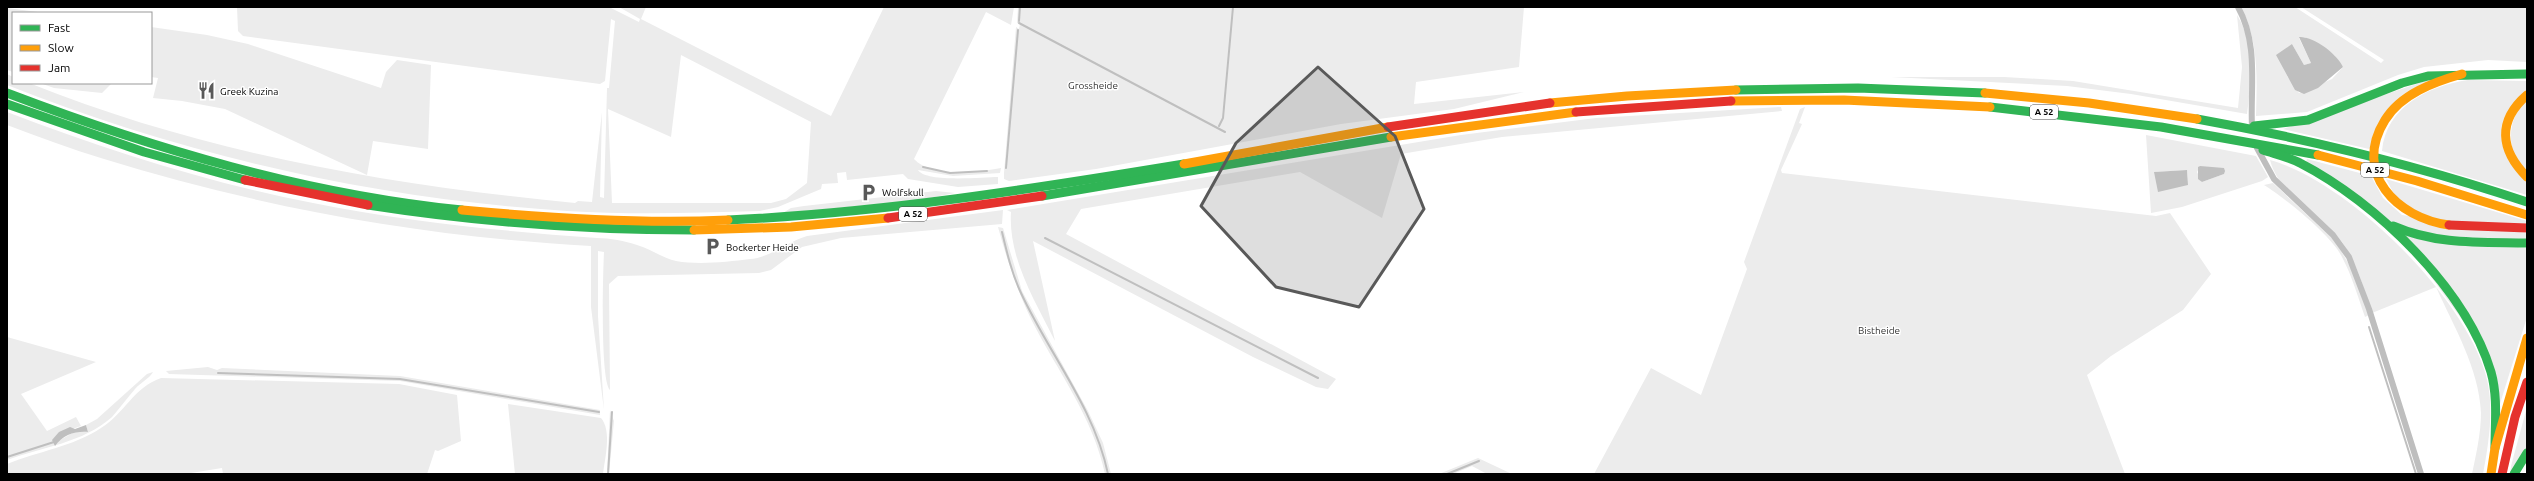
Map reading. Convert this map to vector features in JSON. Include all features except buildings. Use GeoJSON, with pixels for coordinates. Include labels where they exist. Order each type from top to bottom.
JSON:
{"type":"FeatureCollection","features":[{"type":"Feature","properties":{"kind":"highway"},"geometry":{"type":"LineString","coordinates":[[2241,127],[2308,120],[2402,83],[2428,76],[2462,74],[2527,74]]}},
{"type":"Feature","properties":{"kind":"highway"},"geometry":{"type":"LineString","coordinates":[[2462,74],[2420,90],[2396,107],[2385,120],[2378,134],[2374,159],[2376,174],[2387,195],[2403,210],[2430,221],[2455,226],[2527,228]]}},
{"type":"Feature","properties":{"kind":"highway","name":"A 52"},"geometry":{"type":"LineString","coordinates":[[7,93],[109,131],[192,157],[318,187],[394,200],[493,213],[562,218],[670,221],[814,215],[962,198],[1411,124],[1541,105],[1623,96],[1726,90],[1834,88],[2011,95],[2125,108],[2241,127],[2434,174],[2527,202]]}},
{"type":"Feature","properties":{"kind":"highway"},"geometry":{"type":"LineString","coordinates":[[2527,95],[2514,107],[2504,131],[2504,142],[2511,159],[2527,177]]}},
{"type":"Feature","properties":{"kind":"highway","name":"A 52"},"geometry":{"type":"LineString","coordinates":[[7,104],[109,141],[188,166],[316,196],[454,218],[613,230],[772,228],[876,219],[963,208],[1181,174],[1410,134],[1561,114],[1720,100],[1828,99],[1982,107],[2069,114],[2219,136],[2302,152],[2378,171],[2527,215]]}},
{"type":"Feature","properties":{"kind":"highway"},"geometry":{"type":"LineString","coordinates":[[2219,136],[2298,162],[2321,174],[2365,208],[2423,262],[2456,305],[2482,348],[2489,365],[2496,402],[2495,448]]}},
{"type":"Feature","properties":{"kind":"highway"},"geometry":{"type":"LineString","coordinates":[[2365,208],[2404,231],[2425,239],[2464,243],[2527,243]]}},
{"type":"Feature","properties":{"kind":"highway"},"geometry":{"type":"LineString","coordinates":[[2491,474],[2495,448],[2527,338]]}},
{"type":"Feature","properties":{"kind":"highway"},"geometry":{"type":"LineString","coordinates":[[2502,474],[2515,417],[2527,382]]}},
{"type":"Feature","properties":{"kind":"highway"},"geometry":{"type":"LineString","coordinates":[[2514,474],[2527,453]]}},
{"type":"Feature","properties":{"kind":"street"},"geometry":{"type":"LineString","coordinates":[[2238,7],[2250,38],[2252,53],[2251,107],[2252,128],[2256,144],[2264,163],[2274,179],[2333,235],[2349,257],[2369,309],[2421,474]]}},
{"type":"Feature","properties":{"kind":"highlighted area"},"geometry":{"type":"Polygon","coordinates":[[[1318,67],[1395,136],[1424,209],[1359,307],[1276,287],[1201,206],[1236,143],[1318,67]]]}},
{"type":"Feature","properties":{"kind":"green space"},"geometry":{"type":"Polygon","coordinates":[[[237,7],[609,7],[639,22],[640,19],[619,7],[646,7],[641,19],[831,116],[884,7],[1014,7],[1011,25],[986,12],[914,159],[922,165],[943,171],[968,172],[1001,168],[1000,173],[953,176],[918,170],[923,174],[932,177],[943,178],[998,177],[998,184],[958,187],[908,179],[903,174],[847,180],[846,172],[837,173],[838,183],[822,184],[821,189],[778,207],[760,211],[639,213],[567,211],[495,205],[353,185],[212,153],[143,133],[7,85],[7,74],[12,76],[12,84],[32,84],[95,108],[162,129],[229,147],[298,162],[366,176],[505,196],[575,203],[578,201],[592,202],[602,112],[600,197],[604,198],[607,88],[609,88],[615,21],[611,19],[605,81],[600,84],[243,36],[238,31],[237,7]],[[681,55],[671,137],[608,109],[612,203],[771,203],[786,199],[807,183],[811,122],[681,55]]]}},
{"type":"Feature","properties":{"kind":"green space","name":"Grossheide"},"geometry":{"type":"Polygon","coordinates":[[[1018,7],[1524,7],[1519,67],[1416,82],[1414,104],[1524,92],[1454,109],[1341,124],[1096,169],[1009,181],[1004,179],[1004,173],[1016,27],[1019,29],[1020,24],[1017,23],[1018,7]]]}},
{"type":"Feature","properties":{"kind":"green space"},"geometry":{"type":"Polygon","coordinates":[[[2241,7],[2295,7],[2381,63],[2384,60],[2301,7],[2527,7],[2527,62],[2488,60],[2424,67],[2398,75],[2307,112],[2256,116],[2256,60],[2247,20],[2241,7]],[[2305,37],[2299,38],[2311,63],[2304,65],[2292,44],[2287,76],[2299,93],[2332,79],[2343,67],[2334,55],[2305,37]]]}},
{"type":"Feature","properties":{"kind":"green space"},"geometry":{"type":"Polygon","coordinates":[[[7,8],[38,12],[12,12],[12,72],[7,70],[7,8]]]}},
{"type":"Feature","properties":{"kind":"green space"},"geometry":{"type":"Polygon","coordinates":[[[2237,15],[2243,26],[2249,50],[2250,89],[2247,114],[2131,94],[2067,86],[1891,77],[2004,77],[2073,81],[2238,108],[2242,67],[2237,15]]]}},
{"type":"Feature","properties":{"kind":"green space"},"geometry":{"type":"Polygon","coordinates":[[[152,27],[207,35],[248,44],[381,88],[386,72],[397,60],[431,65],[428,149],[373,141],[367,175],[225,109],[182,101],[153,98],[158,78],[152,77],[152,27]]]}},
{"type":"Feature","properties":{"kind":"green space"},"geometry":{"type":"Polygon","coordinates":[[[2434,78],[2413,90],[2369,149],[2283,129],[2434,78]]]}},
{"type":"Feature","properties":{"kind":"green space"},"geometry":{"type":"Polygon","coordinates":[[[2468,80],[2527,81],[2527,93],[2503,132],[2527,181],[2527,195],[2382,151],[2385,136],[2392,122],[2400,111],[2412,101],[2438,87],[2468,80]]]}},
{"type":"Feature","properties":{"kind":"green space"},"geometry":{"type":"Polygon","coordinates":[[[43,84],[111,84],[102,93],[54,88],[43,84]]]}},
{"type":"Feature","properties":{"kind":"green space"},"geometry":{"type":"Polygon","coordinates":[[[2527,100],[2527,174],[2520,166],[2515,156],[2511,137],[2515,117],[2527,100]]]}},
{"type":"Feature","properties":{"kind":"green space"},"geometry":{"type":"Polygon","coordinates":[[[1781,107],[1782,111],[1502,137],[1401,154],[1382,218],[1300,172],[1081,209],[1066,234],[1336,379],[1328,389],[1316,387],[1253,357],[1033,241],[1055,341],[1024,279],[1014,246],[1011,229],[1011,212],[1007,210],[1461,135],[1596,118],[1781,107]]]}},
{"type":"Feature","properties":{"kind":"green space","name":"Bistheide"},"geometry":{"type":"Polygon","coordinates":[[[1805,107],[1799,123],[1802,124],[1781,170],[1782,173],[2156,216],[2170,213],[2211,274],[2183,310],[2111,356],[2087,375],[2125,474],[1594,474],[1651,368],[1701,395],[1747,269],[1744,262],[1800,109],[1805,107]]]}},
{"type":"Feature","properties":{"kind":"green space"},"geometry":{"type":"Polygon","coordinates":[[[7,112],[158,164],[235,186],[274,195],[348,210],[419,221],[617,240],[628,242],[676,261],[713,263],[758,258],[807,236],[1003,210],[1002,224],[841,238],[802,247],[771,270],[759,273],[618,276],[609,284],[610,390],[607,382],[603,348],[604,252],[598,251],[598,316],[604,410],[591,307],[591,246],[468,236],[345,218],[284,206],[164,176],[67,147],[7,125],[7,112]]]}},
{"type":"Feature","properties":{"kind":"green space"},"geometry":{"type":"Polygon","coordinates":[[[2146,135],[2256,156],[2268,177],[2262,181],[2182,207],[2151,213],[2146,135]],[[2200,166],[2197,172],[2202,182],[2224,174],[2200,166]],[[2187,170],[2154,172],[2188,185],[2187,170]]]}},
{"type":"Feature","properties":{"kind":"green space"},"geometry":{"type":"Polygon","coordinates":[[[2307,159],[2371,176],[2383,198],[2402,215],[2527,233],[2527,241],[2475,241],[2410,231],[2387,219],[2306,162],[2307,159]]]}},
{"type":"Feature","properties":{"kind":"green space"},"geometry":{"type":"Polygon","coordinates":[[[2270,160],[2301,172],[2333,191],[2366,216],[2398,245],[2436,287],[2372,313],[2356,267],[2342,242],[2324,222],[2302,204],[2282,184],[2275,173],[2270,160]]]}},
{"type":"Feature","properties":{"kind":"green space"},"geometry":{"type":"Polygon","coordinates":[[[2386,179],[2527,221],[2527,227],[2437,221],[2399,203],[2386,179]]]}},
{"type":"Feature","properties":{"kind":"green space"},"geometry":{"type":"Polygon","coordinates":[[[2273,183],[2335,241],[2353,271],[2369,315],[2365,317],[2349,272],[2337,248],[2307,218],[2264,185],[2273,183]]]}},
{"type":"Feature","properties":{"kind":"green space"},"geometry":{"type":"Polygon","coordinates":[[[936,191],[955,193],[913,201],[783,213],[791,208],[804,206],[936,191]]]}},
{"type":"Feature","properties":{"kind":"green space"},"geometry":{"type":"Polygon","coordinates":[[[998,227],[1003,228],[1022,291],[1088,411],[1103,443],[1111,474],[1105,474],[1092,433],[1074,395],[1032,321],[1013,275],[998,227]]]}},
{"type":"Feature","properties":{"kind":"green space"},"geometry":{"type":"Polygon","coordinates":[[[2401,235],[2527,248],[2527,317],[2499,407],[2489,357],[2401,235]]]}},
{"type":"Feature","properties":{"kind":"green space"},"geometry":{"type":"Polygon","coordinates":[[[2437,289],[2452,309],[2472,341],[2485,372],[2488,384],[2490,397],[2490,423],[2483,474],[2472,474],[2481,421],[2476,380],[2458,333],[2437,289]]]}},
{"type":"Feature","properties":{"kind":"green space"},"geometry":{"type":"Polygon","coordinates":[[[7,337],[96,362],[21,394],[47,431],[76,417],[81,426],[58,434],[57,438],[60,440],[76,431],[88,432],[86,425],[97,419],[147,374],[153,372],[135,389],[112,417],[101,426],[75,439],[7,460],[7,337]]]}},
{"type":"Feature","properties":{"kind":"green space"},"geometry":{"type":"Polygon","coordinates":[[[208,367],[217,370],[222,368],[400,376],[600,410],[600,415],[400,381],[169,374],[166,371],[208,367]]]}},
{"type":"Feature","properties":{"kind":"green space"},"geometry":{"type":"Polygon","coordinates":[[[161,378],[399,384],[457,395],[461,441],[438,451],[435,450],[427,474],[223,474],[222,468],[185,474],[7,474],[7,464],[79,440],[101,428],[116,416],[143,388],[161,378]]]}},
{"type":"Feature","properties":{"kind":"green space"},"geometry":{"type":"Polygon","coordinates":[[[508,404],[601,418],[604,423],[607,437],[603,474],[515,474],[508,404]]]}},
{"type":"Feature","properties":{"kind":"green space"},"geometry":{"type":"Polygon","coordinates":[[[2527,407],[2527,450],[2510,474],[2511,466],[2527,407]]]}},
{"type":"Feature","properties":{"kind":"green space"},"geometry":{"type":"Polygon","coordinates":[[[610,410],[614,421],[609,474],[607,474],[610,410]]]}},
{"type":"Feature","properties":{"kind":"green space"},"geometry":{"type":"Polygon","coordinates":[[[1478,458],[1512,474],[1487,474],[1472,466],[1453,474],[1439,474],[1478,458]]]}},
{"type":"Feature","properties":{"kind":"shaded area"},"geometry":{"type":"Polygon","coordinates":[[[2299,37],[2311,39],[2324,47],[2336,57],[2343,67],[2318,88],[2304,94],[2295,90],[2276,55],[2292,44],[2304,65],[2311,63],[2299,37]]]}},
{"type":"Feature","properties":{"kind":"shaded area"},"geometry":{"type":"Polygon","coordinates":[[[2198,167],[2224,168],[2225,171],[2224,174],[2202,182],[2198,179],[2198,167]]]}},
{"type":"Feature","properties":{"kind":"shaded area"},"geometry":{"type":"Polygon","coordinates":[[[2187,170],[2188,185],[2158,192],[2154,172],[2187,170]]]}},
{"type":"Feature","properties":{"kind":"shaded area"},"geometry":{"type":"Polygon","coordinates":[[[86,425],[88,432],[70,434],[58,442],[55,446],[52,440],[59,432],[70,427],[75,429],[86,425]]]}},
{"type":"Feature","properties":{"kind":"waterway"},"geometry":{"type":"LineString","coordinates":[[1019,21],[1020,7]]}},
{"type":"Feature","properties":{"kind":"waterway"},"geometry":{"type":"LineString","coordinates":[[1219,126],[1223,118],[1233,7]]}},
{"type":"Feature","properties":{"kind":"waterway"},"geometry":{"type":"LineString","coordinates":[[1019,23],[1225,132]]}},
{"type":"Feature","properties":{"kind":"waterway"},"geometry":{"type":"LineString","coordinates":[[1006,168],[1018,30]]}},
{"type":"Feature","properties":{"kind":"waterway"},"geometry":{"type":"LineString","coordinates":[[923,167],[950,173],[987,171]]}},
{"type":"Feature","properties":{"kind":"waterway"},"geometry":{"type":"LineString","coordinates":[[1002,232],[1018,286],[1044,338],[1082,403],[1101,449],[1108,474]]}},
{"type":"Feature","properties":{"kind":"waterway"},"geometry":{"type":"LineString","coordinates":[[1045,238],[1318,378]]}},
{"type":"Feature","properties":{"kind":"waterway"},"geometry":{"type":"LineString","coordinates":[[2369,327],[2416,474]]}},
{"type":"Feature","properties":{"kind":"waterway"},"geometry":{"type":"LineString","coordinates":[[218,373],[400,379],[599,412]]}},
{"type":"Feature","properties":{"kind":"waterway"},"geometry":{"type":"LineString","coordinates":[[608,474],[612,412]]}},
{"type":"Feature","properties":{"kind":"waterway"},"geometry":{"type":"LineString","coordinates":[[7,457],[54,442]]}},
{"type":"Feature","properties":{"kind":"waterway"},"geometry":{"type":"LineString","coordinates":[[1447,474],[1479,461]]}},
{"type":"Feature","properties":{"kind":"traffic: fast"},"geometry":{"type":"LineString","coordinates":[[2254,126],[2308,120],[2402,83],[2428,76],[2527,74]]}},
{"type":"Feature","properties":{"kind":"traffic: fast"},"geometry":{"type":"LineString","coordinates":[[1736,90],[1858,88],[1985,93]]}},
{"type":"Feature","properties":{"kind":"traffic: fast"},"geometry":{"type":"LineString","coordinates":[[7,93],[118,133],[288,181],[403,203],[462,210]]}},
{"type":"Feature","properties":{"kind":"traffic: fast"},"geometry":{"type":"LineString","coordinates":[[7,104],[144,152],[245,180]]}},
{"type":"Feature","properties":{"kind":"traffic: fast"},"geometry":{"type":"LineString","coordinates":[[1990,107],[2161,127],[2318,155]]}},
{"type":"Feature","properties":{"kind":"traffic: fast"},"geometry":{"type":"LineString","coordinates":[[2197,119],[2280,135],[2364,154],[2527,202]]}},
{"type":"Feature","properties":{"kind":"traffic: fast"},"geometry":{"type":"LineString","coordinates":[[1042,196],[1391,137]]}},
{"type":"Feature","properties":{"kind":"traffic: fast"},"geometry":{"type":"LineString","coordinates":[[2263,150],[2287,157],[2300,163],[2329,180],[2358,200],[2387,224],[2415,251],[2440,280],[2461,310],[2479,341],[2491,372],[2495,391],[2495,448]]}},
{"type":"Feature","properties":{"kind":"traffic: fast"},"geometry":{"type":"LineString","coordinates":[[728,220],[785,217],[899,206],[1013,191],[1184,164]]}},
{"type":"Feature","properties":{"kind":"traffic: fast"},"geometry":{"type":"LineString","coordinates":[[368,205],[449,216],[531,224],[571,227],[694,230]]}},
{"type":"Feature","properties":{"kind":"traffic: fast"},"geometry":{"type":"LineString","coordinates":[[2393,226],[2426,237],[2459,241],[2527,243]]}},
{"type":"Feature","properties":{"kind":"traffic: fast"},"geometry":{"type":"LineString","coordinates":[[2514,474],[2527,453]]}},
{"type":"Feature","properties":{"kind":"traffic: slow"},"geometry":{"type":"LineString","coordinates":[[2449,225],[2430,221],[2412,213],[2397,203],[2385,190],[2377,175],[2374,158],[2376,139],[2385,120],[2400,103],[2419,90],[2462,74]]}},
{"type":"Feature","properties":{"kind":"traffic: slow"},"geometry":{"type":"LineString","coordinates":[[1550,103],[1627,96],[1736,90]]}},
{"type":"Feature","properties":{"kind":"traffic: slow"},"geometry":{"type":"LineString","coordinates":[[1985,93],[2089,103],[2197,119]]}},
{"type":"Feature","properties":{"kind":"traffic: slow"},"geometry":{"type":"LineString","coordinates":[[2527,95],[2517,105],[2511,115],[2507,125],[2506,136],[2507,146],[2511,156],[2527,177]]}},
{"type":"Feature","properties":{"kind":"traffic: slow"},"geometry":{"type":"LineString","coordinates":[[1731,101],[1844,100],[1990,107]]}},
{"type":"Feature","properties":{"kind":"traffic: slow"},"geometry":{"type":"LineString","coordinates":[[1391,137],[1576,112]]}},
{"type":"Feature","properties":{"kind":"traffic: slow"},"geometry":{"type":"LineString","coordinates":[[1184,164],[1388,127]]}},
{"type":"Feature","properties":{"kind":"traffic: slow"},"geometry":{"type":"LineString","coordinates":[[2318,155],[2417,181],[2527,215]]}},
{"type":"Feature","properties":{"kind":"traffic: slow"},"geometry":{"type":"LineString","coordinates":[[462,210],[595,220],[728,220]]}},
{"type":"Feature","properties":{"kind":"traffic: slow"},"geometry":{"type":"LineString","coordinates":[[694,230],[791,227],[888,218]]}},
{"type":"Feature","properties":{"kind":"traffic: slow"},"geometry":{"type":"LineString","coordinates":[[2491,474],[2495,448],[2527,338]]}},
{"type":"Feature","properties":{"kind":"traffic: jam"},"geometry":{"type":"LineString","coordinates":[[1576,112],[1731,101]]}},
{"type":"Feature","properties":{"kind":"traffic: jam"},"geometry":{"type":"LineString","coordinates":[[1388,127],[1550,103]]}},
{"type":"Feature","properties":{"kind":"traffic: jam"},"geometry":{"type":"LineString","coordinates":[[245,180],[368,205]]}},
{"type":"Feature","properties":{"kind":"traffic: jam"},"geometry":{"type":"LineString","coordinates":[[888,218],[1042,196]]}},
{"type":"Feature","properties":{"kind":"traffic: jam"},"geometry":{"type":"LineString","coordinates":[[2449,225],[2527,228]]}},
{"type":"Feature","properties":{"kind":"traffic: jam"},"geometry":{"type":"LineString","coordinates":[[2502,474],[2515,417],[2527,382]]}},
{"type":"Feature","properties":{"kind":"place","name":"Greek Kuzina"},"geometry":{"type":"Point","coordinates":[207,91]}},
{"type":"Feature","properties":{"kind":"place","name":"Wolfskull"},"geometry":{"type":"Point","coordinates":[869,192]}},
{"type":"Feature","properties":{"kind":"place","name":"Bockerter Heide"},"geometry":{"type":"Point","coordinates":[713,247]}}]}
